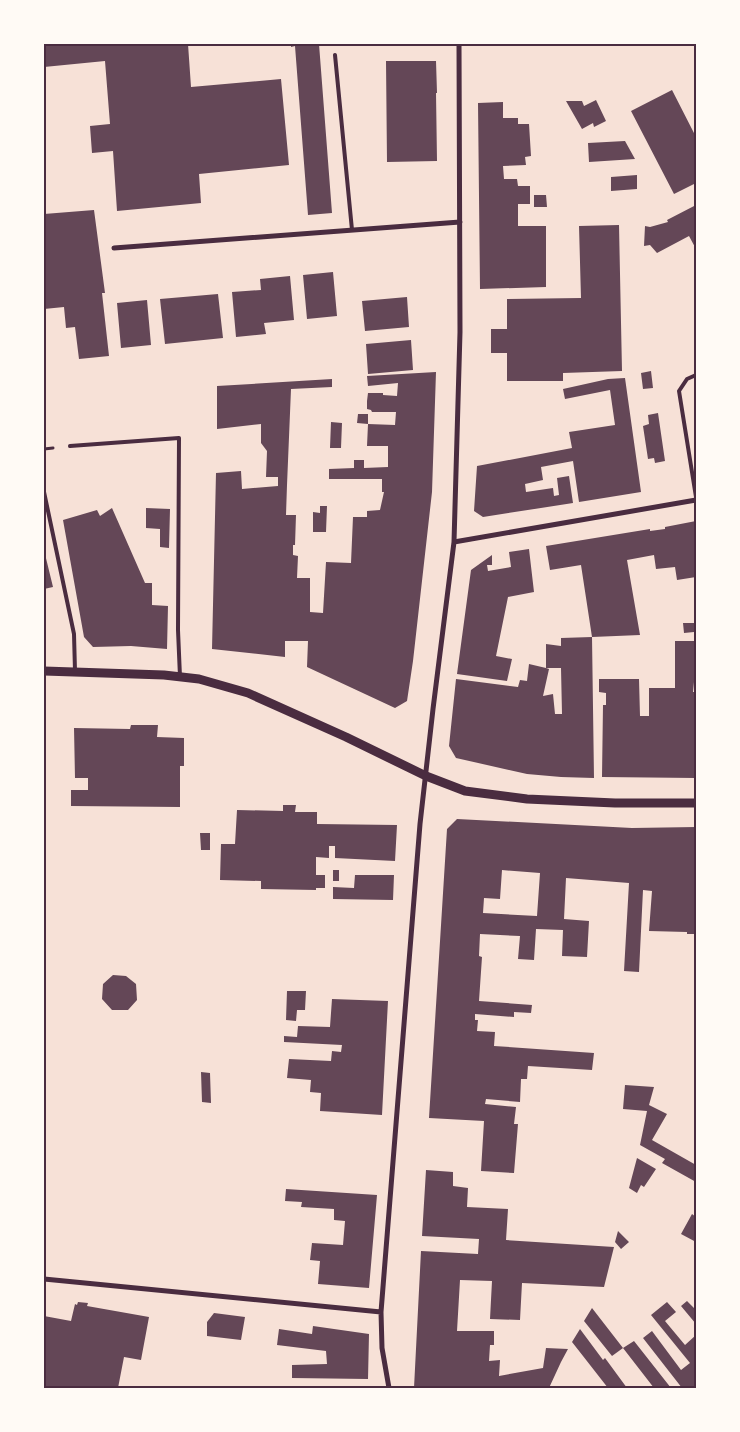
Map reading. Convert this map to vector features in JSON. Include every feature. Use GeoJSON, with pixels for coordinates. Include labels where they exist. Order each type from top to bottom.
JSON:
{"type":"FeatureCollection","features":[{"type":"Feature","properties":{"kind":"street"},"geometry":{"type":"LineString","coordinates":[[389,1388],[382,1348],[381,1312],[420,824],[454,542],[460,332],[459,44]]}},
{"type":"Feature","properties":{"kind":"street"},"geometry":{"type":"LineString","coordinates":[[114,248],[460,222]]}},
{"type":"Feature","properties":{"kind":"street"},"geometry":{"type":"LineString","coordinates":[[454,542],[696,499]]}},
{"type":"Feature","properties":{"kind":"street"},"geometry":{"type":"LineString","coordinates":[[44,671],[164,675],[199,679],[248,693],[346,737],[426,776],[465,791],[528,799],[615,803],[696,803]]}},
{"type":"Feature","properties":{"kind":"street"},"geometry":{"type":"LineString","coordinates":[[44,1279],[381,1312]]}},
{"type":"Feature","properties":{"kind":"lane"},"geometry":{"type":"LineString","coordinates":[[335,55],[352,230]]}},
{"type":"Feature","properties":{"kind":"lane"},"geometry":{"type":"LineString","coordinates":[[696,375],[687,379],[679,391],[696,499]]}},
{"type":"Feature","properties":{"kind":"lane"},"geometry":{"type":"LineString","coordinates":[[70,446],[179,438],[178,630],[180,677]]}},
{"type":"Feature","properties":{"kind":"lane"},"geometry":{"type":"LineString","coordinates":[[44,492],[74,634],[75,671]]}},
{"type":"Feature","properties":{"kind":"building"},"geometry":{"type":"Polygon","coordinates":[[[44,44],[188,44],[191,87],[281,79],[289,165],[199,174],[201,203],[117,211],[113,151],[92,153],[90,126],[110,124],[105,61],[44,67],[44,44]]]}},
{"type":"Feature","properties":{"kind":"building"},"geometry":{"type":"Polygon","coordinates":[[[291,44],[319,44],[332,213],[308,215],[295,46],[291,47],[291,44]]]}},
{"type":"Feature","properties":{"kind":"building"},"geometry":{"type":"Polygon","coordinates":[[[386,61],[436,61],[437,161],[387,162],[386,61]]]}},
{"type":"Feature","properties":{"kind":"building"},"geometry":{"type":"Polygon","coordinates":[[[672,90],[696,137],[696,183],[674,194],[631,111],[672,90]]]}},
{"type":"Feature","properties":{"kind":"building"},"geometry":{"type":"Polygon","coordinates":[[[596,100],[606,121],[594,127],[593,123],[582,129],[566,101],[582,101],[584,106],[596,100]]]}},
{"type":"Feature","properties":{"kind":"building"},"geometry":{"type":"Polygon","coordinates":[[[503,102],[503,118],[518,118],[518,124],[529,124],[531,156],[525,157],[526,165],[503,166],[504,179],[517,179],[518,186],[530,186],[530,204],[518,204],[518,226],[546,226],[546,287],[480,289],[478,103],[503,102]]]}},
{"type":"Feature","properties":{"kind":"building"},"geometry":{"type":"Polygon","coordinates":[[[625,141],[635,159],[589,162],[588,143],[625,141]]]}},
{"type":"Feature","properties":{"kind":"building"},"geometry":{"type":"Polygon","coordinates":[[[637,175],[637,189],[611,191],[611,177],[637,175]]]}},
{"type":"Feature","properties":{"kind":"building"},"geometry":{"type":"Polygon","coordinates":[[[534,195],[546,195],[547,207],[534,207],[534,195]]]}},
{"type":"Feature","properties":{"kind":"building"},"geometry":{"type":"Polygon","coordinates":[[[696,205],[696,249],[689,236],[657,253],[650,245],[644,246],[645,226],[650,227],[668,222],[667,220],[696,205]]]}},
{"type":"Feature","properties":{"kind":"building"},"geometry":{"type":"Polygon","coordinates":[[[94,210],[105,293],[102,293],[109,356],[79,359],[75,327],[66,328],[64,307],[44,309],[44,214],[94,210]]]}},
{"type":"Feature","properties":{"kind":"building"},"geometry":{"type":"Polygon","coordinates":[[[619,225],[622,371],[563,373],[563,381],[507,381],[507,353],[491,353],[491,329],[507,329],[507,299],[581,298],[579,226],[619,225]]]}},
{"type":"Feature","properties":{"kind":"building"},"geometry":{"type":"Polygon","coordinates":[[[333,272],[337,316],[307,319],[303,275],[333,272]]]}},
{"type":"Feature","properties":{"kind":"building"},"geometry":{"type":"Polygon","coordinates":[[[290,276],[294,320],[264,323],[266,334],[236,337],[232,292],[261,290],[260,279],[290,276]]]}},
{"type":"Feature","properties":{"kind":"building"},"geometry":{"type":"Polygon","coordinates":[[[218,294],[223,338],[165,344],[160,299],[218,294]]]}},
{"type":"Feature","properties":{"kind":"building"},"geometry":{"type":"Polygon","coordinates":[[[407,297],[409,327],[365,331],[362,301],[407,297]]]}},
{"type":"Feature","properties":{"kind":"building"},"geometry":{"type":"Polygon","coordinates":[[[147,300],[151,345],[121,348],[117,303],[147,300]]]}},
{"type":"Feature","properties":{"kind":"building"},"geometry":{"type":"Polygon","coordinates":[[[411,340],[413,370],[368,374],[366,344],[411,340]]]}},
{"type":"Feature","properties":{"kind":"building"},"geometry":{"type":"Polygon","coordinates":[[[651,371],[653,388],[643,389],[641,373],[651,371]]]}},
{"type":"Feature","properties":{"kind":"building"},"geometry":{"type":"Polygon","coordinates":[[[436,372],[432,492],[413,661],[407,701],[395,708],[307,667],[308,641],[285,641],[285,657],[212,649],[216,473],[241,471],[242,489],[278,486],[278,477],[266,477],[267,451],[261,443],[261,424],[217,429],[217,386],[332,379],[332,387],[291,389],[286,515],[296,515],[293,555],[298,556],[297,578],[310,578],[310,612],[323,613],[326,562],[351,563],[353,517],[367,517],[367,511],[380,510],[384,492],[382,492],[382,479],[329,479],[329,469],[354,468],[354,460],[364,460],[364,468],[388,467],[388,446],[367,446],[368,424],[395,425],[396,412],[372,412],[367,409],[367,401],[368,393],[383,393],[383,395],[397,396],[398,383],[368,386],[367,376],[436,372]]]}},
{"type":"Feature","properties":{"kind":"building"},"geometry":{"type":"Polygon","coordinates":[[[625,378],[641,492],[579,502],[573,461],[541,467],[543,480],[525,484],[526,492],[553,488],[554,496],[559,495],[557,478],[569,476],[573,503],[483,517],[474,511],[477,466],[572,448],[569,432],[615,425],[610,390],[565,399],[563,389],[608,379],[625,378]]]}},
{"type":"Feature","properties":{"kind":"building"},"geometry":{"type":"Polygon","coordinates":[[[658,413],[665,461],[655,463],[654,458],[648,459],[643,426],[649,424],[648,415],[658,413]]]}},
{"type":"Feature","properties":{"kind":"building"},"geometry":{"type":"Polygon","coordinates":[[[358,414],[368,414],[368,424],[357,423],[358,414]]]}},
{"type":"Feature","properties":{"kind":"building"},"geometry":{"type":"Polygon","coordinates":[[[331,422],[342,423],[341,448],[330,448],[331,422]]]}},
{"type":"Feature","properties":{"kind":"building"},"geometry":{"type":"Polygon","coordinates":[[[320,506],[327,506],[326,532],[313,532],[313,512],[320,513],[320,506]]]}},
{"type":"Feature","properties":{"kind":"building"},"geometry":{"type":"Polygon","coordinates":[[[112,508],[145,583],[152,583],[152,605],[168,606],[167,649],[131,646],[93,647],[84,637],[63,520],[97,510],[100,516],[112,508]]]}},
{"type":"Feature","properties":{"kind":"building"},"geometry":{"type":"Polygon","coordinates":[[[146,508],[170,509],[169,548],[160,547],[160,529],[146,528],[146,508]]]}},
{"type":"Feature","properties":{"kind":"building"},"geometry":{"type":"Polygon","coordinates":[[[696,521],[696,577],[677,580],[675,567],[656,569],[654,555],[627,560],[640,635],[592,637],[581,565],[550,570],[546,546],[650,529],[650,531],[665,529],[665,527],[696,521]]]}},
{"type":"Feature","properties":{"kind":"building"},"geometry":{"type":"Polygon","coordinates":[[[529,549],[534,592],[508,597],[496,656],[512,659],[507,681],[457,674],[471,570],[492,555],[492,565],[487,565],[488,571],[511,567],[509,552],[529,549]]]}},
{"type":"Feature","properties":{"kind":"building"},"geometry":{"type":"Polygon","coordinates":[[[44,550],[53,587],[44,589],[44,550]]]}},
{"type":"Feature","properties":{"kind":"building"},"geometry":{"type":"Polygon","coordinates":[[[683,623],[694,623],[694,632],[684,633],[683,623]]]}},
{"type":"Feature","properties":{"kind":"building"},"geometry":{"type":"Polygon","coordinates":[[[694,632],[696,632],[696,682],[694,682],[693,692],[696,692],[696,778],[602,777],[603,705],[606,705],[606,693],[599,692],[599,679],[639,679],[640,716],[649,716],[649,688],[675,688],[675,641],[694,641],[694,632]]]}},
{"type":"Feature","properties":{"kind":"building"},"geometry":{"type":"Polygon","coordinates":[[[592,637],[594,778],[527,774],[456,758],[449,746],[456,679],[518,687],[520,680],[527,681],[529,664],[546,668],[546,644],[561,646],[561,638],[592,637]],[[546,668],[549,669],[543,696],[553,694],[555,714],[562,714],[561,668],[546,668]]]}},
{"type":"Feature","properties":{"kind":"building"},"geometry":{"type":"Polygon","coordinates":[[[131,725],[158,725],[157,737],[184,738],[184,766],[180,766],[180,807],[71,806],[71,790],[88,790],[88,778],[75,778],[74,728],[130,729],[131,725]]]}},
{"type":"Feature","properties":{"kind":"building"},"geometry":{"type":"Polygon","coordinates":[[[283,805],[296,805],[295,812],[317,812],[317,824],[397,825],[395,861],[335,858],[335,846],[329,846],[329,858],[316,857],[316,875],[325,875],[325,888],[316,888],[316,890],[261,889],[261,881],[220,880],[221,844],[235,844],[237,810],[283,811],[283,805]]]}},
{"type":"Feature","properties":{"kind":"building"},"geometry":{"type":"Polygon","coordinates":[[[457,819],[632,828],[696,827],[696,934],[649,931],[652,891],[643,890],[639,972],[624,971],[629,883],[566,878],[564,919],[589,921],[587,957],[562,956],[563,930],[536,929],[534,960],[518,959],[520,936],[480,934],[479,956],[482,957],[479,1001],[532,1005],[531,1013],[514,1012],[514,1017],[475,1014],[475,1020],[478,1020],[477,1031],[495,1032],[494,1046],[594,1053],[592,1070],[528,1066],[527,1079],[521,1079],[520,1102],[486,1099],[485,1104],[516,1107],[514,1124],[518,1124],[514,1173],[481,1171],[484,1121],[429,1118],[447,829],[457,819]],[[502,870],[500,899],[484,898],[483,913],[537,916],[540,873],[502,870]]]}},
{"type":"Feature","properties":{"kind":"building"},"geometry":{"type":"Polygon","coordinates":[[[200,833],[210,833],[210,850],[201,850],[200,833]]]}},
{"type":"Feature","properties":{"kind":"building"},"geometry":{"type":"Polygon","coordinates":[[[333,870],[339,870],[339,881],[333,881],[333,870]]]}},
{"type":"Feature","properties":{"kind":"building"},"geometry":{"type":"Polygon","coordinates":[[[355,875],[394,875],[393,900],[333,899],[333,887],[354,888],[355,875]]]}},
{"type":"Feature","properties":{"kind":"building"},"geometry":{"type":"Polygon","coordinates":[[[113,975],[126,976],[136,984],[137,1000],[128,1010],[112,1010],[102,999],[103,984],[113,975]]]}},
{"type":"Feature","properties":{"kind":"building"},"geometry":{"type":"Polygon","coordinates":[[[287,991],[306,991],[305,1010],[297,1010],[296,1021],[286,1020],[287,991]]]}},
{"type":"Feature","properties":{"kind":"building"},"geometry":{"type":"Polygon","coordinates":[[[332,999],[388,1001],[382,1115],[320,1111],[321,1093],[310,1092],[311,1080],[287,1078],[289,1059],[331,1061],[332,1051],[341,1052],[342,1045],[284,1042],[284,1036],[297,1037],[298,1026],[330,1027],[332,999]]]}},
{"type":"Feature","properties":{"kind":"building"},"geometry":{"type":"Polygon","coordinates":[[[201,1072],[210,1073],[211,1103],[202,1102],[201,1072]]]}},
{"type":"Feature","properties":{"kind":"building"},"geometry":{"type":"Polygon","coordinates":[[[625,1085],[654,1087],[649,1105],[667,1114],[652,1140],[696,1165],[696,1182],[662,1163],[665,1159],[640,1145],[647,1111],[623,1109],[625,1085]]]}},
{"type":"Feature","properties":{"kind":"building"},"geometry":{"type":"Polygon","coordinates":[[[637,1158],[656,1169],[644,1187],[641,1185],[637,1193],[629,1188],[637,1158]]]}},
{"type":"Feature","properties":{"kind":"building"},"geometry":{"type":"Polygon","coordinates":[[[426,1170],[453,1172],[453,1186],[468,1188],[467,1207],[508,1209],[506,1240],[614,1247],[604,1287],[522,1283],[520,1320],[490,1319],[492,1281],[460,1280],[457,1331],[494,1331],[494,1345],[490,1345],[489,1361],[500,1360],[499,1376],[543,1368],[546,1348],[568,1349],[549,1388],[414,1388],[421,1251],[478,1254],[479,1239],[422,1236],[426,1170]]]}},
{"type":"Feature","properties":{"kind":"building"},"geometry":{"type":"Polygon","coordinates":[[[286,1189],[377,1195],[369,1288],[318,1284],[320,1261],[310,1260],[312,1243],[343,1245],[345,1221],[334,1220],[334,1209],[301,1207],[302,1202],[285,1201],[286,1189]]]}},
{"type":"Feature","properties":{"kind":"building"},"geometry":{"type":"Polygon","coordinates":[[[692,1214],[696,1217],[696,1242],[681,1234],[692,1214]]]}},
{"type":"Feature","properties":{"kind":"building"},"geometry":{"type":"Polygon","coordinates":[[[618,1231],[629,1242],[621,1249],[615,1242],[618,1231]]]}},
{"type":"Feature","properties":{"kind":"building"},"geometry":{"type":"Polygon","coordinates":[[[687,1301],[696,1310],[696,1324],[681,1306],[687,1301]]]}},
{"type":"Feature","properties":{"kind":"building"},"geometry":{"type":"Polygon","coordinates":[[[78,1302],[88,1303],[87,1306],[149,1317],[141,1360],[124,1357],[118,1388],[44,1388],[44,1316],[71,1321],[75,1304],[77,1305],[78,1302]]]}},
{"type":"Feature","properties":{"kind":"building"},"geometry":{"type":"Polygon","coordinates":[[[667,1302],[676,1312],[665,1321],[685,1345],[696,1335],[696,1388],[682,1388],[643,1338],[652,1331],[681,1370],[690,1363],[651,1315],[667,1302]]]}},
{"type":"Feature","properties":{"kind":"building"},"geometry":{"type":"Polygon","coordinates":[[[592,1308],[623,1348],[612,1356],[584,1321],[592,1308]]]}},
{"type":"Feature","properties":{"kind":"building"},"geometry":{"type":"Polygon","coordinates":[[[214,1313],[245,1317],[241,1340],[207,1336],[207,1322],[214,1313]]]}},
{"type":"Feature","properties":{"kind":"building"},"geometry":{"type":"Polygon","coordinates":[[[313,1326],[369,1334],[368,1379],[292,1378],[292,1365],[327,1364],[326,1351],[277,1345],[279,1329],[312,1334],[313,1326]]]}},
{"type":"Feature","properties":{"kind":"building"},"geometry":{"type":"Polygon","coordinates":[[[580,1329],[627,1388],[608,1388],[572,1342],[580,1329]]]}},
{"type":"Feature","properties":{"kind":"building"},"geometry":{"type":"Polygon","coordinates":[[[634,1341],[671,1388],[654,1388],[623,1348],[634,1341]]]}}]}
